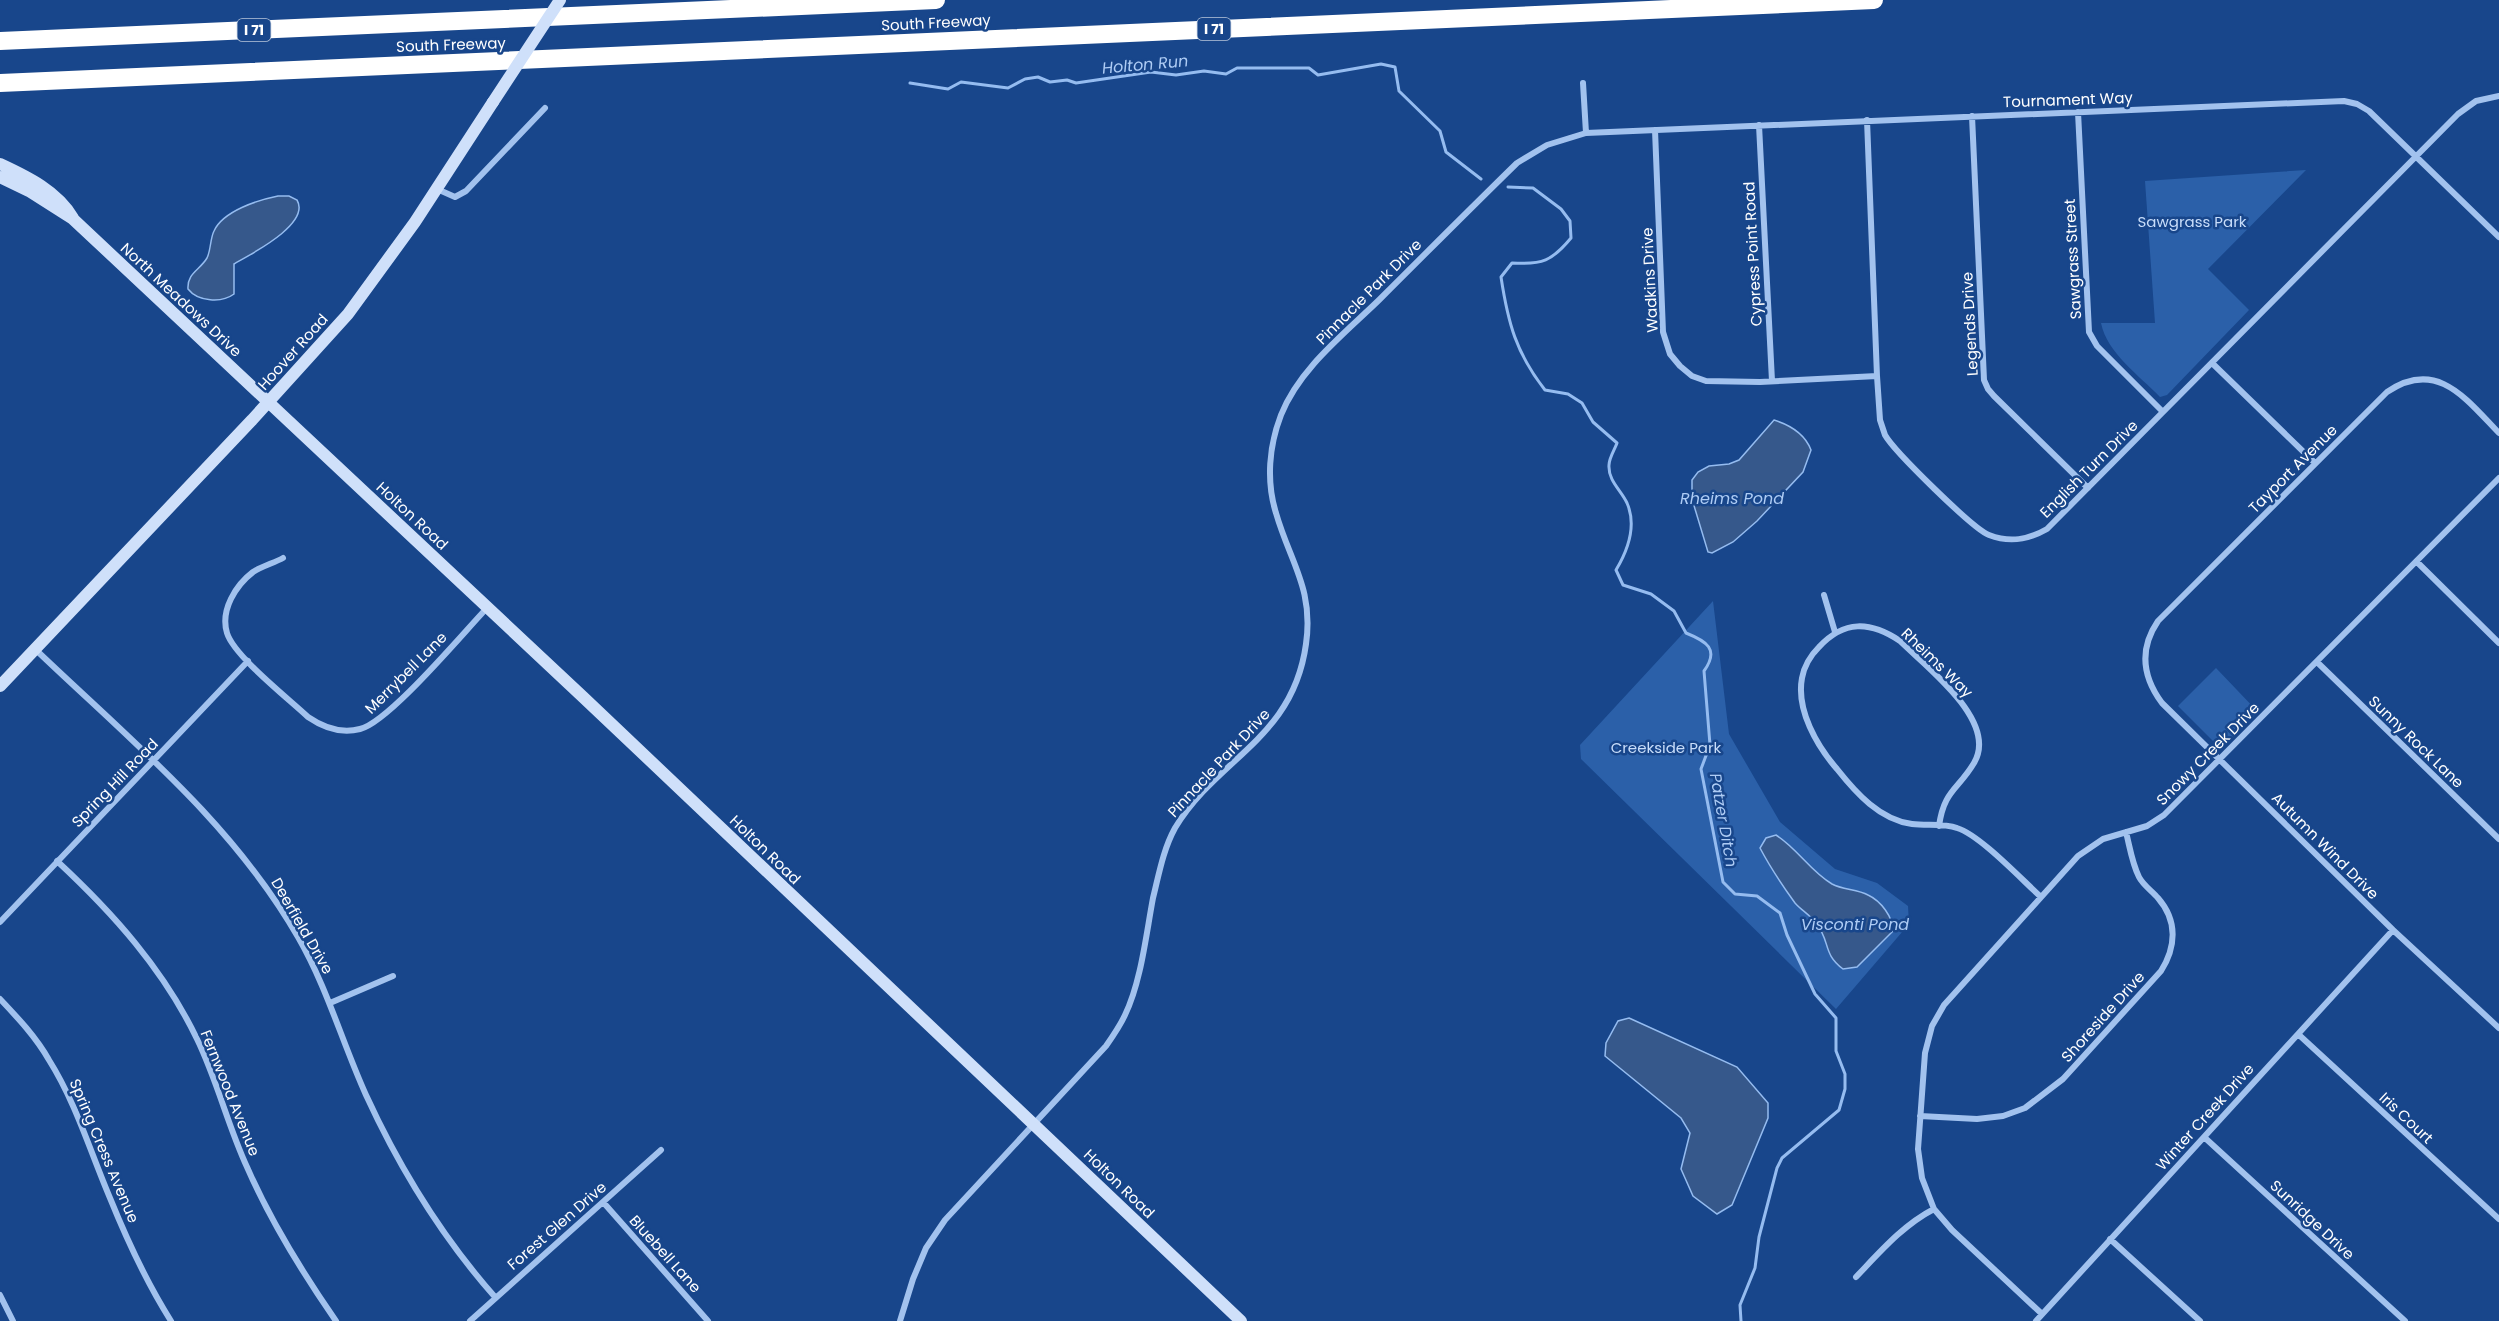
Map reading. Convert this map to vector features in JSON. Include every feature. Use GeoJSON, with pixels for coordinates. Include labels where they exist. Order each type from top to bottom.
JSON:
{"type":"FeatureCollection","features":[{"type":"Feature","properties":{"kind":"highway","name":"South Freeway"},"geometry":{"type":"LineString","coordinates":[[0,41],[936,0]]}},
{"type":"Feature","properties":{"kind":"highway","name":"South Freeway"},"geometry":{"type":"LineString","coordinates":[[0,83],[1874,0]]}},
{"type":"Feature","properties":{"kind":"street","name":"Hoover Road"},"geometry":{"type":"LineString","coordinates":[[0,686],[348,314],[382,270],[560,0]]}},
{"type":"Feature","properties":{"kind":"street"},"geometry":{"type":"LineString","coordinates":[[1582,83],[1586,133]]}},
{"type":"Feature","properties":{"kind":"street","name":"English Turn Drive"},"geometry":{"type":"LineString","coordinates":[[1867,120],[1880,420],[1888,440],[1980,531],[2010,541],[2031,537],[2047,529],[2468,106],[2484,98],[2499,96]]}},
{"type":"Feature","properties":{"kind":"street","name":"Tournament Way"},"geometry":{"type":"LineString","coordinates":[[1586,133],[2344,101],[2357,104],[2369,111],[2499,237]]}},
{"type":"Feature","properties":{"kind":"street"},"geometry":{"type":"LineString","coordinates":[[436,189],[455,197],[466,191],[545,108]]}},
{"type":"Feature","properties":{"kind":"street","name":"Sawgrass Street"},"geometry":{"type":"LineString","coordinates":[[2078,112],[2089,332],[2097,346],[2163,412]]}},
{"type":"Feature","properties":{"kind":"street","name":"Legends Drive"},"geometry":{"type":"LineString","coordinates":[[1972,116],[1984,380],[1994,396],[2088,488]]}},
{"type":"Feature","properties":{"kind":"street","name":"Cypress Point Road"},"geometry":{"type":"LineString","coordinates":[[1759,125],[1772,381]]}},
{"type":"Feature","properties":{"kind":"street","name":"Wadkins Drive"},"geometry":{"type":"LineString","coordinates":[[1655,130],[1663,332],[1670,354],[1692,376],[1718,383],[1877,376]]}},
{"type":"Feature","properties":{"kind":"street","name":"Pinnacle Park Drive"},"geometry":{"type":"LineString","coordinates":[[900,1321],[913,1279],[926,1248],[945,1220],[1106,1046],[1126,1013],[1161,864],[1173,831],[1203,794],[1273,724],[1288,700],[1301,667],[1308,629],[1308,605],[1303,583],[1276,513],[1269,470],[1281,417],[1290,396],[1322,357],[1516,163],[1547,146],[1586,133]]}},
{"type":"Feature","properties":{"kind":"street","name":"North Meadows Drive"},"geometry":{"type":"LineString","coordinates":[[0,164],[29,177],[64,203],[73,219]]}},
{"type":"Feature","properties":{"kind":"street","name":"North Meadows Drive"},"geometry":{"type":"LineString","coordinates":[[0,177],[73,219],[268,402]]}},
{"type":"Feature","properties":{"kind":"street"},"geometry":{"type":"LineString","coordinates":[[2212,363],[2315,463]]}},
{"type":"Feature","properties":{"kind":"street","name":"Tayport Avenue"},"geometry":{"type":"LineString","coordinates":[[2146,673],[2144,652],[2158,621],[2387,392],[2401,382],[2430,378],[2448,385],[2499,433]]}},
{"type":"Feature","properties":{"kind":"street","name":"Holton Road"},"geometry":{"type":"LineString","coordinates":[[268,402],[1241,1321]]}},
{"type":"Feature","properties":{"kind":"street","name":"Snowy Creek Drive"},"geometry":{"type":"LineString","coordinates":[[2042,1314],[1952,1230],[1934,1209],[1922,1178],[1918,1149],[1925,1053],[1938,1014],[2078,856],[2103,838],[2147,826],[2164,815],[2499,478]]}},
{"type":"Feature","properties":{"kind":"street","name":"Merrybell Lane"},"geometry":{"type":"LineString","coordinates":[[283,558],[254,572],[235,591],[226,611],[227,633],[238,651],[308,717],[333,730],[362,729],[375,723],[487,608]]}},
{"type":"Feature","properties":{"kind":"street"},"geometry":{"type":"LineString","coordinates":[[2417,561],[2499,643]]}},
{"type":"Feature","properties":{"kind":"street"},"geometry":{"type":"LineString","coordinates":[[1824,595],[1834,632],[1816,650],[1802,678],[1802,699],[1809,725],[1821,750],[1870,804],[1886,816],[1910,824],[1957,828],[1975,837],[2041,897]]}},
{"type":"Feature","properties":{"kind":"street","name":"Rheims Way"},"geometry":{"type":"LineString","coordinates":[[1834,632],[1860,625],[1890,634],[1899,640],[1967,707],[1977,725],[1979,744],[1976,761],[1952,790],[1941,808],[1939,826]]}},
{"type":"Feature","properties":{"kind":"street","name":"Deerfield Drive"},"geometry":{"type":"LineString","coordinates":[[35,649],[153,760],[210,818],[263,882],[317,973],[365,1093],[418,1197],[444,1234],[495,1297]]}},
{"type":"Feature","properties":{"kind":"street","name":"Spring Hill Road"},"geometry":{"type":"LineString","coordinates":[[0,922],[248,661]]}},
{"type":"Feature","properties":{"kind":"street","name":"Sunny Rock Lane"},"geometry":{"type":"LineString","coordinates":[[2317,662],[2499,839]]}},
{"type":"Feature","properties":{"kind":"street","name":"Autumn Wind Drive"},"geometry":{"type":"LineString","coordinates":[[2146,673],[2151,687],[2162,703],[2393,930],[2499,1028]]}},
{"type":"Feature","properties":{"kind":"street","name":"Shoreside Drive"},"geometry":{"type":"LineString","coordinates":[[1920,1116],[1977,1119],[2002,1116],[2025,1108],[2063,1079],[2161,971],[2170,957],[2174,942],[2171,920],[2160,900],[2140,880],[2132,862],[2126,832]]}},
{"type":"Feature","properties":{"kind":"street","name":"Fernwood Avenue"},"geometry":{"type":"LineString","coordinates":[[57,861],[120,925],[150,960],[169,990],[197,1040],[246,1166],[274,1225],[336,1321]]}},
{"type":"Feature","properties":{"kind":"street","name":"Winter Creek Drive"},"geometry":{"type":"LineString","coordinates":[[2036,1321],[2393,930]]}},
{"type":"Feature","properties":{"kind":"street"},"geometry":{"type":"LineString","coordinates":[[330,1003],[393,976]]}},
{"type":"Feature","properties":{"kind":"street","name":"Spring Cress Avenue"},"geometry":{"type":"LineString","coordinates":[[0,999],[35,1039],[63,1085],[77,1113],[114,1208],[171,1321]]}},
{"type":"Feature","properties":{"kind":"street","name":"Iris Court"},"geometry":{"type":"LineString","coordinates":[[2298,1034],[2499,1220]]}},
{"type":"Feature","properties":{"kind":"street","name":"Sunridge Drive"},"geometry":{"type":"LineString","coordinates":[[2204,1137],[2405,1321]]}},
{"type":"Feature","properties":{"kind":"street","name":"Forest Glen Drive"},"geometry":{"type":"LineString","coordinates":[[470,1321],[661,1150]]}},
{"type":"Feature","properties":{"kind":"street","name":"Bluebell Lane"},"geometry":{"type":"LineString","coordinates":[[603,1202],[704,1320]]}},
{"type":"Feature","properties":{"kind":"street"},"geometry":{"type":"LineString","coordinates":[[1856,1277],[1896,1235],[1918,1217],[1934,1209]]}},
{"type":"Feature","properties":{"kind":"street"},"geometry":{"type":"LineString","coordinates":[[2110,1239],[2200,1321]]}},
{"type":"Feature","properties":{"kind":"street"},"geometry":{"type":"LineString","coordinates":[[0,1295],[13,1321]]}},
{"type":"Feature","properties":{"kind":"green space","name":"Sawgrass Park"},"geometry":{"type":"Polygon","coordinates":[[[2306,170],[2208,269],[2249,310],[2167,395],[2160,397],[2117,354],[2104,334],[2101,323],[2155,323],[2145,181],[2306,170]]]}},
{"type":"Feature","properties":{"kind":"green space","name":"Creekside Park"},"geometry":{"type":"Polygon","coordinates":[[[1713,601],[1729,734],[1780,822],[1835,869],[1877,883],[1908,906],[1909,924],[1836,1009],[1581,759],[1580,745],[1713,601]]]}},
{"type":"Feature","properties":{"kind":"green space"},"geometry":{"type":"Polygon","coordinates":[[[2216,668],[2258,712],[2228,743],[2222,745],[2216,744],[2178,706],[2216,668]]]}},
{"type":"Feature","properties":{"kind":"water"},"geometry":{"type":"Polygon","coordinates":[[[289,196],[297,200],[299,209],[295,219],[288,228],[265,246],[234,264],[234,294],[223,299],[210,300],[192,293],[188,289],[188,284],[192,275],[207,258],[213,234],[219,224],[233,212],[261,200],[289,196]]]}},
{"type":"Feature","properties":{"kind":"water","name":"Rheims Pond"},"geometry":{"type":"Polygon","coordinates":[[[1774,420],[1796,431],[1808,444],[1811,450],[1803,472],[1757,521],[1733,542],[1712,553],[1708,552],[1692,499],[1692,480],[1698,472],[1709,466],[1729,464],[1739,460],[1774,420]]]}},
{"type":"Feature","properties":{"kind":"water","name":"Visconti Pond"},"geometry":{"type":"Polygon","coordinates":[[[1776,835],[1791,846],[1824,879],[1836,886],[1864,893],[1882,905],[1889,915],[1893,931],[1857,967],[1843,969],[1836,963],[1829,952],[1821,930],[1811,917],[1795,903],[1772,869],[1760,848],[1766,838],[1776,835]]]}},
{"type":"Feature","properties":{"kind":"water"},"geometry":{"type":"Polygon","coordinates":[[[1629,1018],[1737,1067],[1768,1103],[1768,1118],[1732,1205],[1717,1214],[1693,1196],[1681,1169],[1690,1133],[1681,1118],[1605,1056],[1606,1043],[1618,1021],[1629,1018]]]}},
{"type":"Feature","properties":{"kind":"waterway","name":"Holton Run"},"geometry":{"type":"LineString","coordinates":[[910,83],[948,89],[961,82],[1008,88],[1025,79],[1038,77],[1050,82],[1067,80],[1076,83],[1151,72],[1176,75],[1204,71],[1226,74],[1237,68],[1309,68],[1318,75],[1381,64],[1395,67],[1399,91],[1440,131],[1446,152],[1481,179]]}},
{"type":"Feature","properties":{"kind":"waterway","name":"Patzer Ditch"},"geometry":{"type":"LineString","coordinates":[[1508,187],[1533,188],[1561,209],[1570,221],[1571,238],[1552,257],[1539,262],[1512,263],[1501,277],[1510,323],[1520,350],[1535,376],[1545,390],[1568,394],[1582,403],[1593,422],[1617,443],[1610,459],[1609,471],[1627,503],[1631,529],[1630,538],[1616,570],[1623,585],[1651,594],[1674,611],[1686,633],[1700,639],[1711,651],[1709,663],[1704,671],[1710,745],[1701,769],[1723,882],[1735,894],[1757,896],[1780,913],[1787,935],[1815,994],[1836,1018],[1836,1051],[1845,1074],[1845,1089],[1839,1110],[1782,1158],[1777,1168],[1759,1237],[1755,1268],[1740,1305],[1741,1321]]}}]}
